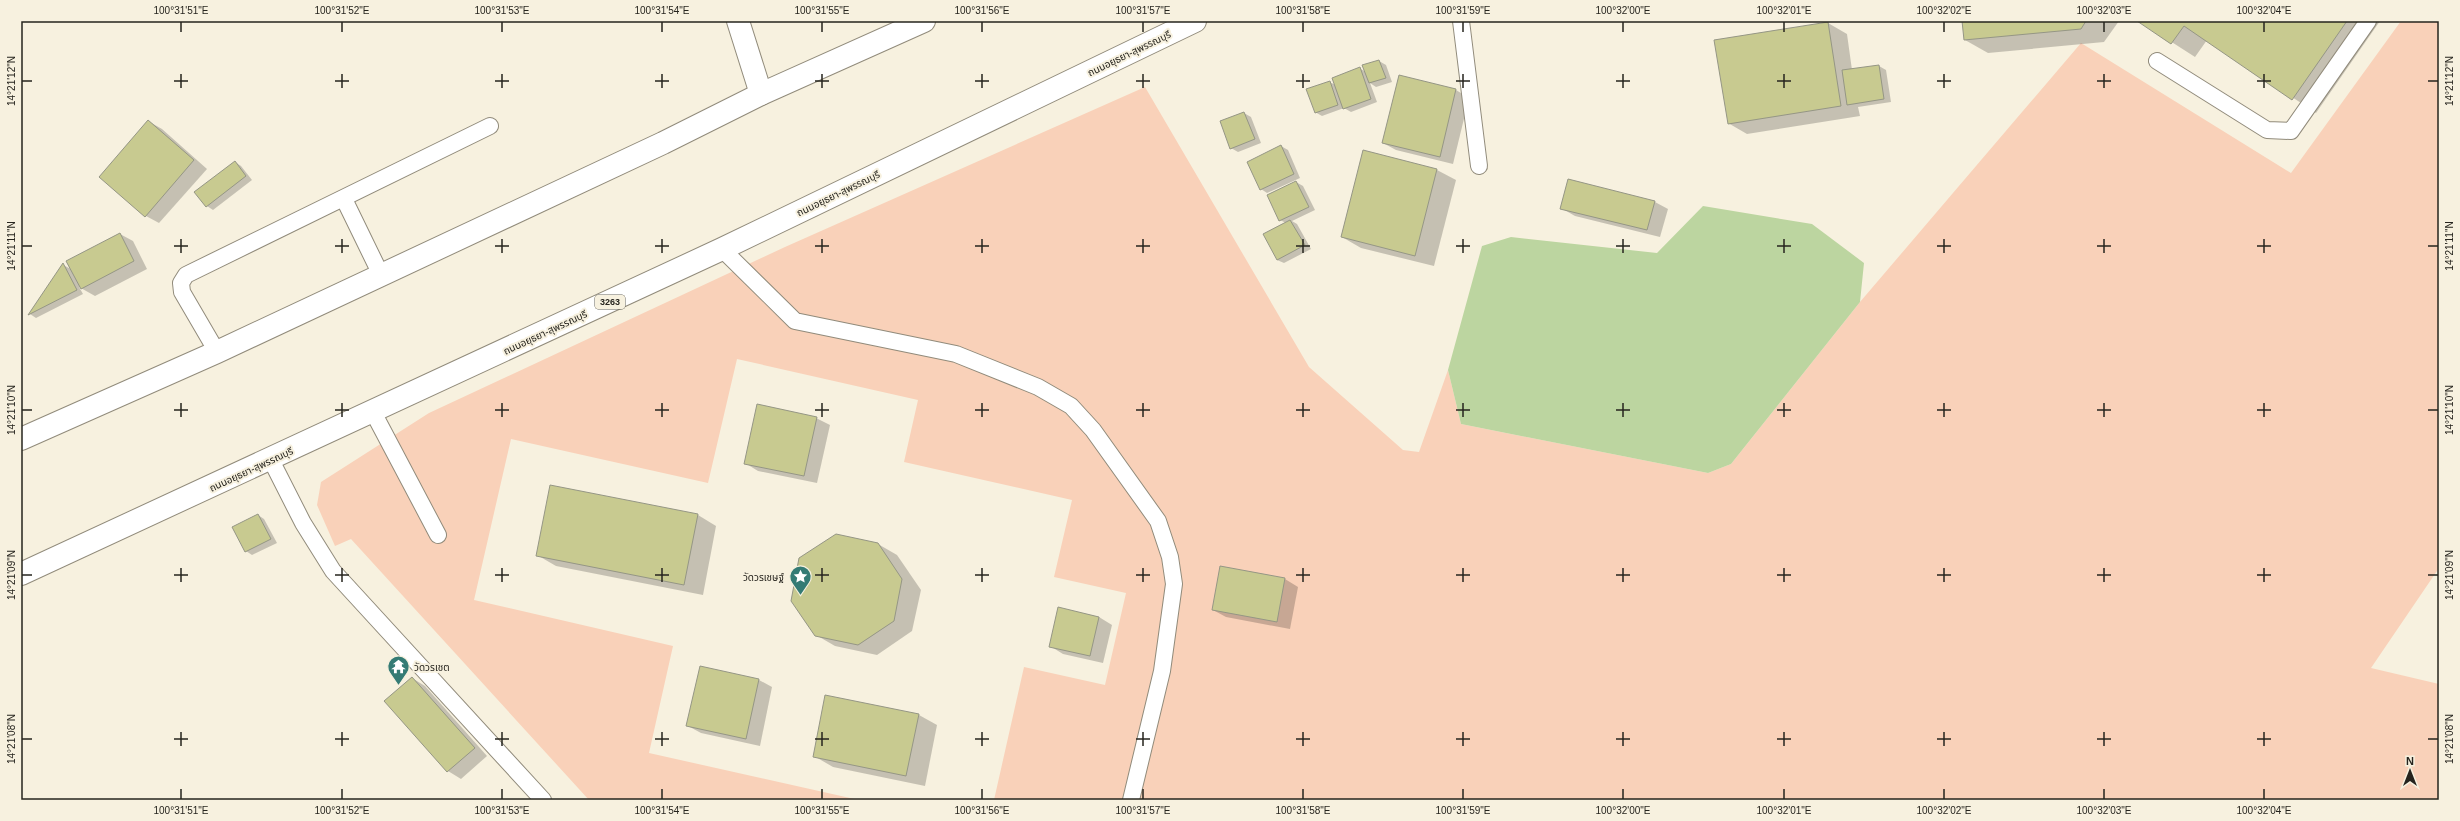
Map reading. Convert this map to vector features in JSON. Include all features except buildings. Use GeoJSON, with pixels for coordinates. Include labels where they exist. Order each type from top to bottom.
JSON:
{"type":"FeatureCollection","features":[{"type":"Feature","properties":{"kind":"main road"},"geometry":{"type":"LineString","coordinates":[[738,21],[761,94]]}},
{"type":"Feature","properties":{"kind":"main road"},"geometry":{"type":"LineString","coordinates":[[21,440],[218,352],[663,143],[761,94],[924,21]]}},
{"type":"Feature","properties":{"kind":"main road","name":"ถนนอยุธยา-สุพรรณบุรี"},"geometry":{"type":"LineString","coordinates":[[21,574],[271,460],[722,249],[1195,21]]}},
{"type":"Feature","properties":{"kind":"lane"},"geometry":{"type":"LineString","coordinates":[[1461,21],[1479,166]]}},
{"type":"Feature","properties":{"kind":"lane"},"geometry":{"type":"LineString","coordinates":[[2157,61],[2268,130],[2291,131],[2368,21]]}},
{"type":"Feature","properties":{"kind":"lane"},"geometry":{"type":"LineString","coordinates":[[218,352],[182,292],[181,283],[186,275],[344,199],[490,126]]}},
{"type":"Feature","properties":{"kind":"lane"},"geometry":{"type":"LineString","coordinates":[[344,199],[381,275]]}},
{"type":"Feature","properties":{"kind":"lane"},"geometry":{"type":"LineString","coordinates":[[722,249],[795,321],[956,354],[1038,387],[1071,406],[1092,430],[1158,521],[1170,557],[1174,584],[1162,671],[1131,800]]}},
{"type":"Feature","properties":{"kind":"lane"},"geometry":{"type":"LineString","coordinates":[[373,412],[438,536]]}},
{"type":"Feature","properties":{"kind":"lane"},"geometry":{"type":"LineString","coordinates":[[271,460],[303,523],[333,571],[542,800]]}},
{"type":"Feature","properties":{"kind":"shaded area"},"geometry":{"type":"Polygon","coordinates":[[[2401,21],[2439,21],[2439,568],[2371,668],[2439,684],[2439,800],[994,800],[1024,667],[1105,685],[1126,593],[1054,577],[1072,500],[904,462],[918,400],[737,359],[708,483],[511,439],[474,600],[673,646],[649,753],[859,800],[589,800],[351,539],[335,546],[317,505],[321,482],[429,413],[785,247],[1145,87],[1309,367],[1403,450],[1419,452],[1448,370],[1461,424],[1708,473],[1731,464],[1860,302],[2081,43],[2291,173],[2401,21]]]}},
{"type":"Feature","properties":{"kind":"shaded area"},"geometry":{"type":"Polygon","coordinates":[[[1703,206],[1812,224],[1864,263],[1860,302],[1731,464],[1708,473],[1461,424],[1448,370],[1482,246],[1511,237],[1657,253],[1703,206]]]}},
{"type":"Feature","properties":{"kind":"place","name":"วัดวรเชษฐ์"},"geometry":{"type":"Point","coordinates":[800,596]}},
{"type":"Feature","properties":{"kind":"place","name":"วัดวรเชต"},"geometry":{"type":"Point","coordinates":[398,686]}}]}
